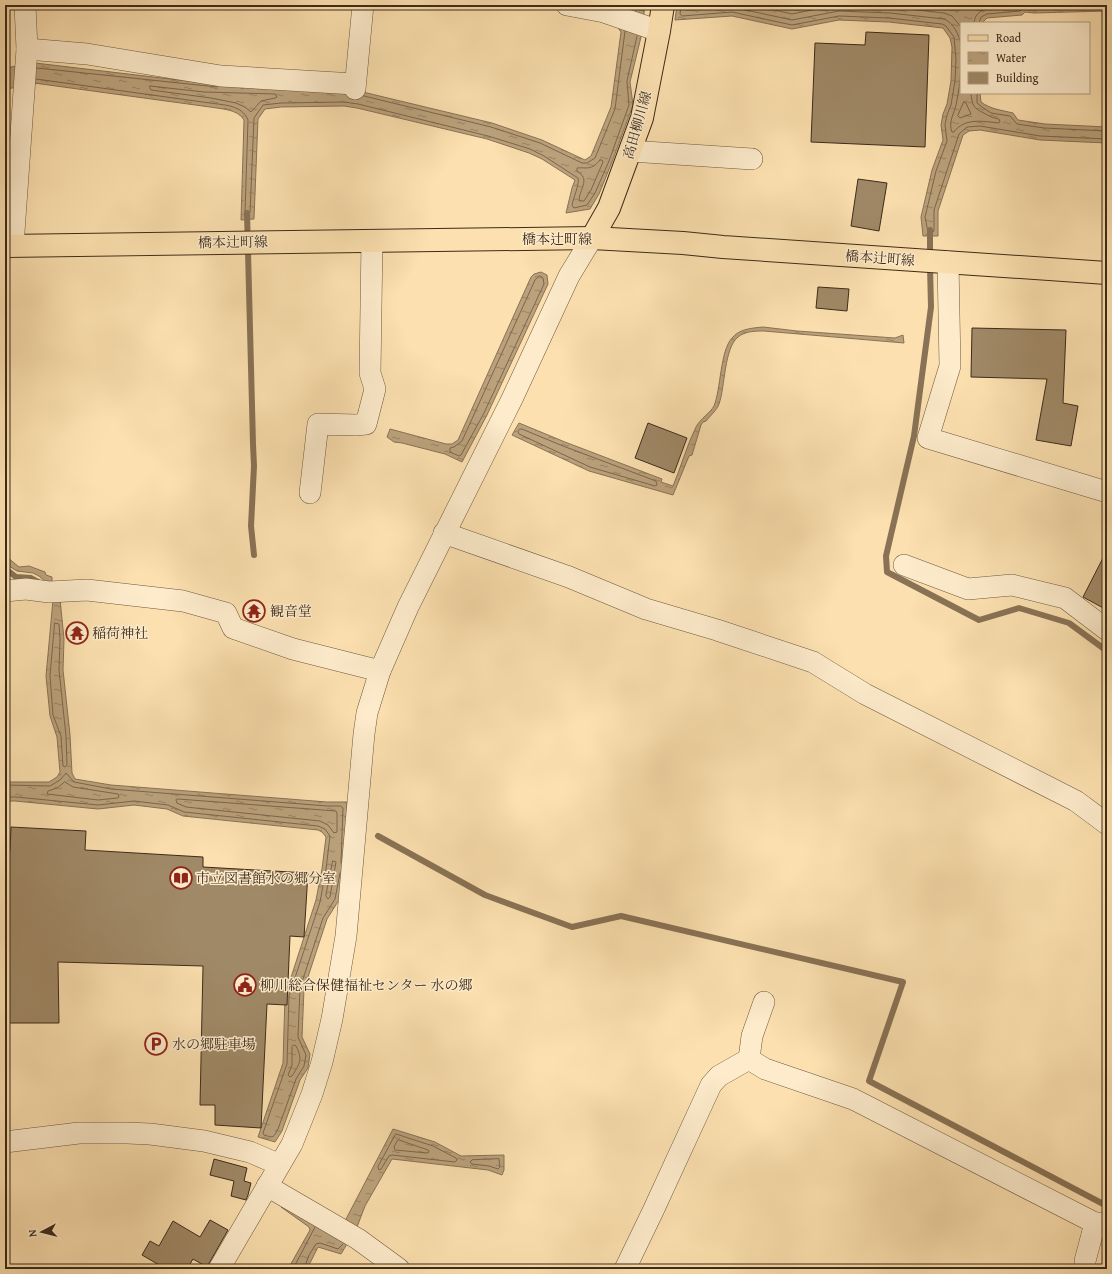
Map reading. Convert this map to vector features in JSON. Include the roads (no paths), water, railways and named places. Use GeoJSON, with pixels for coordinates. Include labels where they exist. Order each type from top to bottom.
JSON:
{"type":"FeatureCollection","features":[{"type":"Feature","properties":{"kind":"main road","name":"高田柳川線"},"geometry":{"type":"LineString","coordinates":[[592,238],[609,208],[642,118],[652,28],[663,5]]}},
{"type":"Feature","properties":{"kind":"main road","name":"橋本辻町線"},"geometry":{"type":"LineString","coordinates":[[9,246],[592,238],[1107,273]]}},
{"type":"Feature","properties":{"kind":"street"},"geometry":{"type":"LineString","coordinates":[[9,246],[27,56],[25,5]]}},
{"type":"Feature","properties":{"kind":"street"},"geometry":{"type":"LineString","coordinates":[[27,56],[87,54],[222,76],[355,86],[363,5]]}},
{"type":"Feature","properties":{"kind":"street"},"geometry":{"type":"LineString","coordinates":[[567,5],[604,12],[652,28]]}},
{"type":"Feature","properties":{"kind":"street"},"geometry":{"type":"LineString","coordinates":[[630,151],[752,159]]}},
{"type":"Feature","properties":{"kind":"street"},"geometry":{"type":"LineString","coordinates":[[219,1269],[278,1164],[292,1144],[312,1094],[322,1062],[332,1019],[346,936],[367,713],[380,671],[408,607],[512,399],[569,276],[592,238]]}},
{"type":"Feature","properties":{"kind":"street"},"geometry":{"type":"LineString","coordinates":[[310,493],[318,424],[366,424],[375,389],[370,373],[372,241]]}},
{"type":"Feature","properties":{"kind":"street"},"geometry":{"type":"LineString","coordinates":[[948,262],[950,366],[928,438],[1107,492]]}},
{"type":"Feature","properties":{"kind":"street"},"geometry":{"type":"LineString","coordinates":[[444,533],[570,577],[646,609],[717,630],[813,662],[866,694],[1076,801],[1107,824]]}},
{"type":"Feature","properties":{"kind":"street"},"geometry":{"type":"LineString","coordinates":[[904,565],[968,589],[1012,585],[1066,598],[1107,630]]}},
{"type":"Feature","properties":{"kind":"street"},"geometry":{"type":"LineString","coordinates":[[5,591],[26,589],[55,592],[87,590],[183,601],[226,614],[233,628],[292,649],[380,671]]}},
{"type":"Feature","properties":{"kind":"street"},"geometry":{"type":"LineString","coordinates":[[749,1059],[752,1036],[764,1002]]}},
{"type":"Feature","properties":{"kind":"street"},"geometry":{"type":"LineString","coordinates":[[749,1059],[765,1069],[853,1099],[1101,1223],[1086,1261],[1085,1269]]}},
{"type":"Feature","properties":{"kind":"street"},"geometry":{"type":"LineString","coordinates":[[624,1269],[653,1211],[711,1085],[720,1076],[749,1059]]}},
{"type":"Feature","properties":{"kind":"street"},"geometry":{"type":"LineString","coordinates":[[5,1142],[79,1134],[142,1134],[204,1141],[250,1152],[278,1164]]}},
{"type":"Feature","properties":{"kind":"street"},"geometry":{"type":"LineString","coordinates":[[267,1186],[358,1239],[399,1269]]}},
{"type":"Feature","properties":{"kind":"water"},"geometry":{"type":"Polygon","coordinates":[[[602,5],[635,13],[636,5],[645,5],[641,37],[630,82],[633,105],[599,194],[590,209],[566,213],[575,180],[542,159],[529,153],[487,139],[357,108],[344,106],[281,107],[265,109],[258,119],[254,219],[241,220],[244,120],[238,114],[219,108],[34,83],[5,89],[5,68],[35,63],[204,83],[350,90],[492,123],[542,140],[585,160],[591,156],[611,107],[621,32],[602,5]]]}},
{"type":"Feature","properties":{"kind":"water"},"geometry":{"type":"Polygon","coordinates":[[[677,5],[1107,5],[1107,11],[1025,12],[1022,15],[987,18],[983,22],[960,22],[960,94],[980,94],[981,102],[992,108],[1013,113],[1018,120],[1045,124],[1107,127],[1107,143],[1040,140],[980,130],[969,131],[963,135],[938,211],[938,236],[923,236],[921,217],[932,170],[943,140],[941,125],[951,81],[952,47],[950,38],[943,28],[889,22],[839,20],[792,29],[732,16],[675,20],[677,5]]]}},
{"type":"Feature","properties":{"kind":"water"},"geometry":{"type":"Polygon","coordinates":[[[541,272],[547,275],[548,284],[487,415],[462,462],[445,454],[394,442],[387,437],[390,429],[446,444],[452,444],[458,440],[531,277],[534,274],[541,272]]]}},
{"type":"Feature","properties":{"kind":"water"},"geometry":{"type":"Polygon","coordinates":[[[763,327],[895,338],[903,335],[904,343],[764,331],[751,332],[741,335],[733,342],[727,359],[719,404],[713,413],[701,425],[692,455],[689,456],[673,495],[589,471],[512,435],[519,423],[662,479],[661,482],[673,486],[696,427],[714,406],[728,344],[738,333],[763,327]]]}},
{"type":"Feature","properties":{"kind":"water"},"geometry":{"type":"Polygon","coordinates":[[[7,557],[19,567],[29,566],[45,572],[46,575],[52,577],[52,583],[48,584],[33,573],[17,571],[9,566],[7,557]]]}},
{"type":"Feature","properties":{"kind":"water"},"geometry":{"type":"Polygon","coordinates":[[[60,599],[64,639],[63,670],[70,735],[72,773],[75,779],[111,785],[327,802],[347,802],[346,846],[339,900],[327,919],[304,989],[302,1037],[310,1054],[308,1068],[300,1080],[282,1131],[275,1142],[258,1137],[283,1063],[285,996],[316,900],[326,837],[318,830],[183,816],[167,809],[134,805],[98,809],[5,801],[5,782],[49,782],[57,777],[60,772],[57,737],[50,716],[46,676],[53,600],[60,599]]]}},
{"type":"Feature","properties":{"kind":"water"},"geometry":{"type":"Polygon","coordinates":[[[393,1129],[435,1142],[461,1156],[504,1155],[504,1170],[502,1175],[488,1170],[392,1159],[365,1206],[357,1227],[341,1254],[318,1247],[307,1269],[288,1269],[310,1230],[309,1227],[281,1207],[290,1204],[345,1221],[393,1129]]]}},
{"type":"Feature","properties":{"kind":"waterway"},"geometry":{"type":"LineString","coordinates":[[247,213],[254,466],[251,526],[254,555]]}},
{"type":"Feature","properties":{"kind":"waterway"},"geometry":{"type":"LineString","coordinates":[[930,230],[930,256]]}},
{"type":"Feature","properties":{"kind":"waterway"},"geometry":{"type":"LineString","coordinates":[[930,266],[931,307],[914,436],[886,556],[887,572],[979,620],[1019,608],[1069,623],[1107,651]]}},
{"type":"Feature","properties":{"kind":"waterway"},"geometry":{"type":"LineString","coordinates":[[5,561],[7,570],[16,577],[31,578],[40,583]]}},
{"type":"Feature","properties":{"kind":"waterway"},"geometry":{"type":"LineString","coordinates":[[378,836],[485,895],[572,927],[621,916],[903,982],[869,1081],[1107,1206]]}},
{"type":"Feature","properties":{"kind":"place","name":"観音堂"},"geometry":{"type":"Point","coordinates":[254,611]}},
{"type":"Feature","properties":{"kind":"place","name":"稲荷神社"},"geometry":{"type":"Point","coordinates":[77,633]}},
{"type":"Feature","properties":{"kind":"place","name":"市立図書館水の郷分室"},"geometry":{"type":"Point","coordinates":[181,878]}},
{"type":"Feature","properties":{"kind":"place","name":"柳川総合保健福祉センター 水の郷"},"geometry":{"type":"Point","coordinates":[245,985]}},
{"type":"Feature","properties":{"kind":"place","name":"水の郷駐車場"},"geometry":{"type":"Point","coordinates":[156,1044]}}]}
